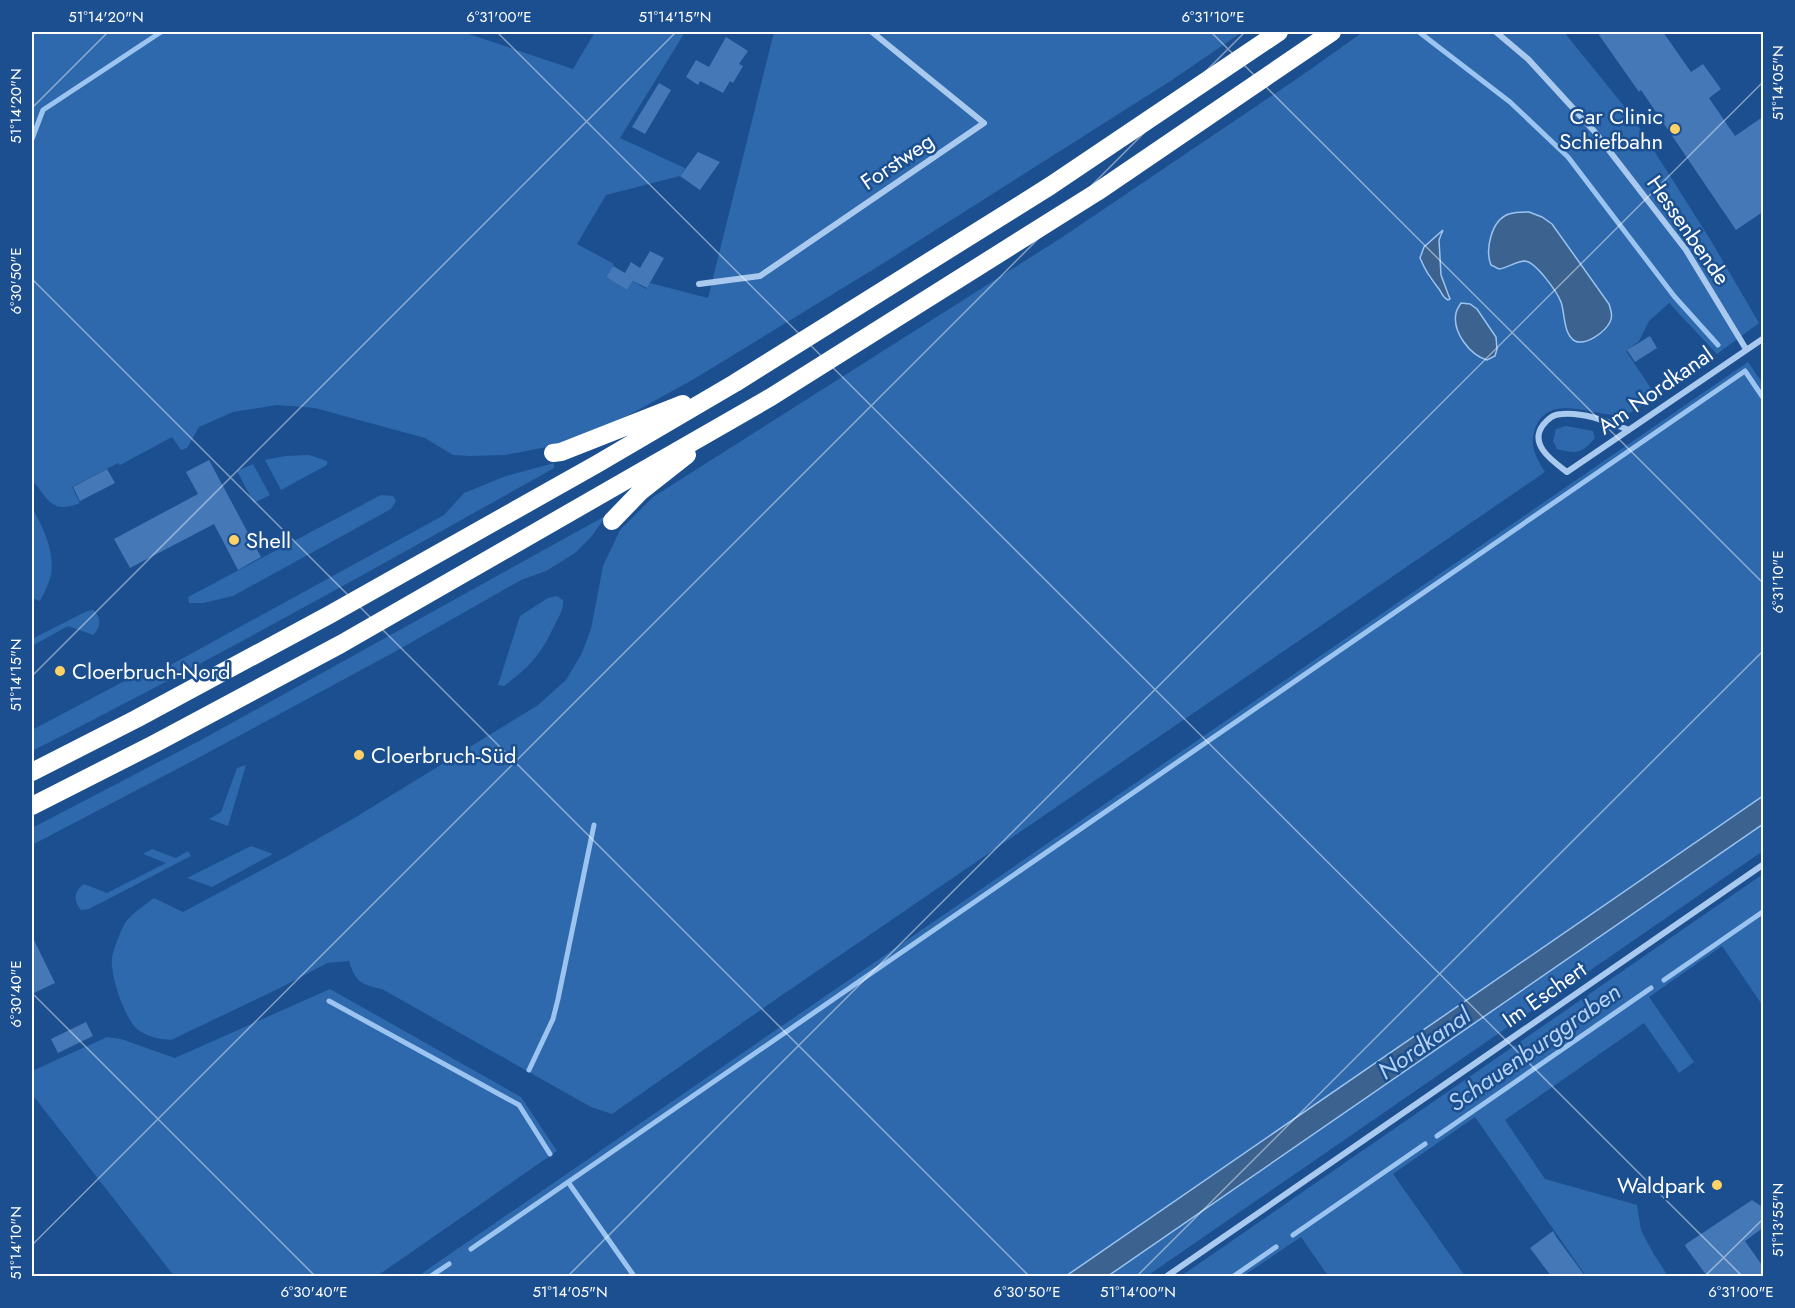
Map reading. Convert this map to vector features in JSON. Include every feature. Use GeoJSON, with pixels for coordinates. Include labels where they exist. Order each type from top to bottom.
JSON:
{"type":"FeatureCollection","features":[{"type":"Feature","properties":{"kind":"highway"},"geometry":{"type":"LineString","coordinates":[[32,772],[136,719],[340,609],[735,383],[1050,186],[1279,32]]}},
{"type":"Feature","properties":{"kind":"highway"},"geometry":{"type":"LineString","coordinates":[[32,806],[341,644],[771,397],[1098,192],[1332,32]]}},
{"type":"Feature","properties":{"kind":"highway"},"geometry":{"type":"LineString","coordinates":[[553,453],[583,444],[735,383]]}},
{"type":"Feature","properties":{"kind":"highway"},"geometry":{"type":"LineString","coordinates":[[612,521],[640,492],[675,464],[771,397]]}},
{"type":"Feature","properties":{"kind":"street","name":"Forstweg"},"geometry":{"type":"LineString","coordinates":[[699,284],[760,276],[984,123],[872,32]]}},
{"type":"Feature","properties":{"kind":"street","name":"Hessenbende"},"geometry":{"type":"LineString","coordinates":[[1496,32],[1528,59],[1601,140],[1686,250],[1746,349]]}},
{"type":"Feature","properties":{"kind":"street","name":"Am Nordkanal"},"geometry":{"type":"LineString","coordinates":[[1629,430],[1592,417],[1564,413],[1555,414],[1548,420],[1540,429],[1538,440],[1542,450],[1567,472],[1629,430],[1746,349],[1764,338]]}},
{"type":"Feature","properties":{"kind":"street","name":"Im Eschert"},"geometry":{"type":"LineString","coordinates":[[1167,1276],[1764,864]]}},
{"type":"Feature","properties":{"kind":"shaded area"},"geometry":{"type":"Polygon","coordinates":[[[32,32],[463,32],[573,69],[595,32],[685,32],[620,138],[685,168],[680,176],[606,195],[577,244],[614,264],[606,277],[627,290],[633,281],[646,289],[650,283],[708,298],[774,32],[1242,32],[1172,80],[882,264],[694,379],[598,430],[552,446],[505,455],[453,455],[425,438],[315,408],[277,405],[233,412],[199,427],[187,448],[181,450],[172,437],[72,487],[80,503],[63,507],[51,503],[32,480],[32,32]]]}},
{"type":"Feature","properties":{"kind":"shaded area"},"geometry":{"type":"Polygon","coordinates":[[[1363,32],[1564,32],[1632,116],[1710,239],[1759,323],[1717,354],[1669,303],[1649,321],[1639,341],[1626,351],[1656,396],[1634,411],[1619,415],[1572,409],[1550,411],[1541,418],[1533,435],[1536,457],[1545,472],[612,1114],[591,1107],[382,989],[364,984],[357,978],[349,961],[327,963],[171,1040],[148,1035],[131,1022],[116,984],[112,965],[115,945],[121,930],[135,913],[154,898],[183,912],[356,817],[538,705],[566,680],[582,653],[591,629],[603,566],[620,530],[653,497],[1061,238],[1363,32]],[[1509,214],[1500,219],[1495,227],[1504,268],[1522,261],[1533,265],[1558,296],[1566,328],[1571,337],[1580,342],[1593,337],[1609,304],[1552,224],[1542,217],[1509,214]],[[1443,234],[1437,235],[1428,277],[1441,291],[1443,297],[1450,295],[1441,275],[1439,240],[1443,234]]]}},
{"type":"Feature","properties":{"kind":"shaded area"},"geometry":{"type":"Polygon","coordinates":[[[1748,362],[1763,384],[1763,796],[1066,1276],[418,1276],[1748,362]]]}},
{"type":"Feature","properties":{"kind":"shaded area"},"geometry":{"type":"Polygon","coordinates":[[[1566,426],[1593,431],[1595,438],[1582,450],[1569,452],[1557,449],[1553,441],[1556,429],[1566,426]]]}},
{"type":"Feature","properties":{"kind":"shaded area"},"geometry":{"type":"Polygon","coordinates":[[[309,455],[327,461],[327,465],[281,490],[265,460],[309,455]]]}},
{"type":"Feature","properties":{"kind":"shaded area"},"geometry":{"type":"Polygon","coordinates":[[[554,463],[554,468],[359,577],[164,683],[32,751],[32,730],[134,676],[165,668],[444,515],[464,493],[506,476],[554,463]]]}},
{"type":"Feature","properties":{"kind":"shaded area"},"geometry":{"type":"Polygon","coordinates":[[[253,464],[270,495],[254,503],[237,471],[253,464]]]}},
{"type":"Feature","properties":{"kind":"shaded area"},"geometry":{"type":"Polygon","coordinates":[[[381,495],[393,496],[396,501],[391,509],[233,596],[203,603],[189,603],[188,597],[381,495]]]}},
{"type":"Feature","properties":{"kind":"shaded area"},"geometry":{"type":"Polygon","coordinates":[[[32,508],[50,548],[52,566],[48,585],[40,601],[32,598],[32,508]]]}},
{"type":"Feature","properties":{"kind":"shaded area"},"geometry":{"type":"Polygon","coordinates":[[[607,515],[591,537],[575,553],[546,571],[521,580],[389,655],[32,845],[32,828],[201,740],[607,515]]]}},
{"type":"Feature","properties":{"kind":"shaded area"},"geometry":{"type":"Polygon","coordinates":[[[557,596],[563,600],[562,609],[541,651],[513,679],[504,686],[498,685],[520,616],[548,598],[557,596]]]}},
{"type":"Feature","properties":{"kind":"shaded area"},"geometry":{"type":"Polygon","coordinates":[[[93,610],[98,616],[99,623],[93,635],[68,626],[32,646],[32,639],[93,610]]]}},
{"type":"Feature","properties":{"kind":"shaded area"},"geometry":{"type":"Polygon","coordinates":[[[246,765],[228,826],[209,819],[221,812],[237,768],[246,765]]]}},
{"type":"Feature","properties":{"kind":"shaded area"},"geometry":{"type":"Polygon","coordinates":[[[1763,824],[1763,851],[1147,1276],[1108,1276],[1763,824]]]}},
{"type":"Feature","properties":{"kind":"shaded area"},"geometry":{"type":"Polygon","coordinates":[[[251,846],[273,854],[212,887],[187,878],[251,846]]]}},
{"type":"Feature","properties":{"kind":"shaded area"},"geometry":{"type":"Polygon","coordinates":[[[152,849],[176,858],[188,851],[191,856],[89,909],[81,910],[76,896],[84,884],[107,893],[166,863],[143,854],[152,849]]]}},
{"type":"Feature","properties":{"kind":"shaded area"},"geometry":{"type":"Polygon","coordinates":[[[1763,874],[1763,1006],[1722,946],[1649,997],[1694,1062],[1679,1073],[1644,1023],[1505,1120],[1545,1179],[1637,1205],[1641,1230],[1668,1276],[1586,1276],[1475,1117],[1393,1174],[1465,1276],[1328,1276],[1301,1237],[1243,1276],[1181,1276],[1763,874]]]}},
{"type":"Feature","properties":{"kind":"shaded area"},"geometry":{"type":"Polygon","coordinates":[[[330,989],[521,1097],[557,1151],[377,1276],[174,1276],[35,1098],[32,1099],[32,1071],[107,1037],[121,1039],[175,1058],[330,989]]]}},
{"type":"Feature","properties":{"kind":"water"},"geometry":{"type":"Polygon","coordinates":[[[1529,212],[1552,224],[1609,304],[1612,316],[1608,326],[1590,340],[1575,341],[1568,334],[1559,297],[1535,266],[1525,261],[1499,269],[1491,265],[1489,244],[1498,222],[1509,214],[1529,212]]]}},
{"type":"Feature","properties":{"kind":"water"},"geometry":{"type":"Polygon","coordinates":[[[1443,230],[1439,240],[1441,275],[1450,299],[1448,300],[1428,274],[1420,258],[1424,247],[1443,230]]]}},
{"type":"Feature","properties":{"kind":"water"},"geometry":{"type":"Polygon","coordinates":[[[1461,303],[1470,304],[1477,309],[1496,337],[1495,356],[1487,360],[1474,353],[1464,342],[1455,320],[1461,303]]]}},
{"type":"Feature","properties":{"kind":"water","name":"Nordkanal"},"geometry":{"type":"Polygon","coordinates":[[[1763,796],[1763,824],[1108,1276],[1066,1276],[1763,796]]]}},
{"type":"Feature","properties":{"kind":"building"},"geometry":{"type":"Polygon","coordinates":[[[1597,32],[1663,32],[1691,72],[1703,64],[1721,89],[1709,98],[1735,136],[1764,116],[1764,211],[1736,230],[1641,90],[1639,92],[1597,32]]]}},
{"type":"Feature","properties":{"kind":"building"},"geometry":{"type":"Polygon","coordinates":[[[726,37],[748,51],[739,64],[743,66],[733,83],[730,81],[723,93],[700,81],[698,85],[686,77],[696,60],[709,67],[726,37]]]}},
{"type":"Feature","properties":{"kind":"building"},"geometry":{"type":"Polygon","coordinates":[[[659,83],[671,90],[645,134],[632,127],[659,83]]]}},
{"type":"Feature","properties":{"kind":"building"},"geometry":{"type":"Polygon","coordinates":[[[698,152],[720,162],[700,190],[680,176],[698,152]]]}},
{"type":"Feature","properties":{"kind":"building"},"geometry":{"type":"Polygon","coordinates":[[[650,251],[664,258],[647,288],[633,281],[627,290],[606,277],[613,266],[625,273],[631,262],[640,268],[650,251]]]}},
{"type":"Feature","properties":{"kind":"building"},"geometry":{"type":"Polygon","coordinates":[[[1650,336],[1657,348],[1635,362],[1627,350],[1650,336]]]}},
{"type":"Feature","properties":{"kind":"building"},"geometry":{"type":"Polygon","coordinates":[[[209,460],[261,557],[238,570],[214,524],[130,568],[114,539],[198,494],[186,472],[209,460]]]}},
{"type":"Feature","properties":{"kind":"building"},"geometry":{"type":"Polygon","coordinates":[[[107,469],[115,483],[80,501],[73,487],[107,469]]]}},
{"type":"Feature","properties":{"kind":"building"},"geometry":{"type":"Polygon","coordinates":[[[32,936],[55,983],[32,994],[32,936]]]}},
{"type":"Feature","properties":{"kind":"building"},"geometry":{"type":"Polygon","coordinates":[[[86,1022],[93,1036],[58,1053],[51,1039],[86,1022]]]}},
{"type":"Feature","properties":{"kind":"building"},"geometry":{"type":"Polygon","coordinates":[[[1752,1200],[1764,1208],[1764,1227],[1745,1241],[1764,1268],[1764,1276],[1707,1276],[1685,1246],[1686,1244],[1752,1200]]]}},
{"type":"Feature","properties":{"kind":"building"},"geometry":{"type":"Polygon","coordinates":[[[1553,1231],[1585,1276],[1551,1276],[1530,1248],[1553,1231]]]}},
{"type":"Feature","properties":{"kind":"waterway"},"geometry":{"type":"LineString","coordinates":[[32,139],[43,110],[161,32]]}},
{"type":"Feature","properties":{"kind":"waterway"},"geometry":{"type":"LineString","coordinates":[[1419,32],[1510,102],[1568,157],[1674,296],[1718,345]]}},
{"type":"Feature","properties":{"kind":"waterway"},"geometry":{"type":"LineString","coordinates":[[471,1249],[1745,371],[1764,399]]}},
{"type":"Feature","properties":{"kind":"waterway"},"geometry":{"type":"LineString","coordinates":[[529,1070],[553,1019],[594,825]]}},
{"type":"Feature","properties":{"kind":"waterway","name":"Schauenburggraben"},"geometry":{"type":"LineString","coordinates":[[1664,980],[1764,911]]}},
{"type":"Feature","properties":{"kind":"waterway","name":"Schauenburggraben"},"geometry":{"type":"LineString","coordinates":[[1437,1136],[1651,988]]}},
{"type":"Feature","properties":{"kind":"waterway"},"geometry":{"type":"LineString","coordinates":[[329,1001],[519,1105],[550,1154]]}},
{"type":"Feature","properties":{"kind":"waterway","name":"Schauenburggraben"},"geometry":{"type":"LineString","coordinates":[[1293,1235],[1425,1144]]}},
{"type":"Feature","properties":{"kind":"waterway"},"geometry":{"type":"LineString","coordinates":[[568,1182],[634,1276]]}},
{"type":"Feature","properties":{"kind":"waterway","name":"Schauenburggraben"},"geometry":{"type":"LineString","coordinates":[[1234,1276],[1276,1247]]}},
{"type":"Feature","properties":{"kind":"waterway"},"geometry":{"type":"LineString","coordinates":[[431,1276],[449,1264]]}},
{"type":"Feature","properties":{"kind":"place","name":"Car Clinic Schiefbahn"},"geometry":{"type":"Point","coordinates":[1675,129]}},
{"type":"Feature","properties":{"kind":"place","name":"Shell"},"geometry":{"type":"Point","coordinates":[234,540]}},
{"type":"Feature","properties":{"kind":"place","name":"Cloerbruch-Nord"},"geometry":{"type":"Point","coordinates":[60,671]}},
{"type":"Feature","properties":{"kind":"place","name":"Cloerbruch-Süd"},"geometry":{"type":"Point","coordinates":[359,755]}},
{"type":"Feature","properties":{"kind":"place","name":"Waldpark"},"geometry":{"type":"Point","coordinates":[1717,1185]}}]}
